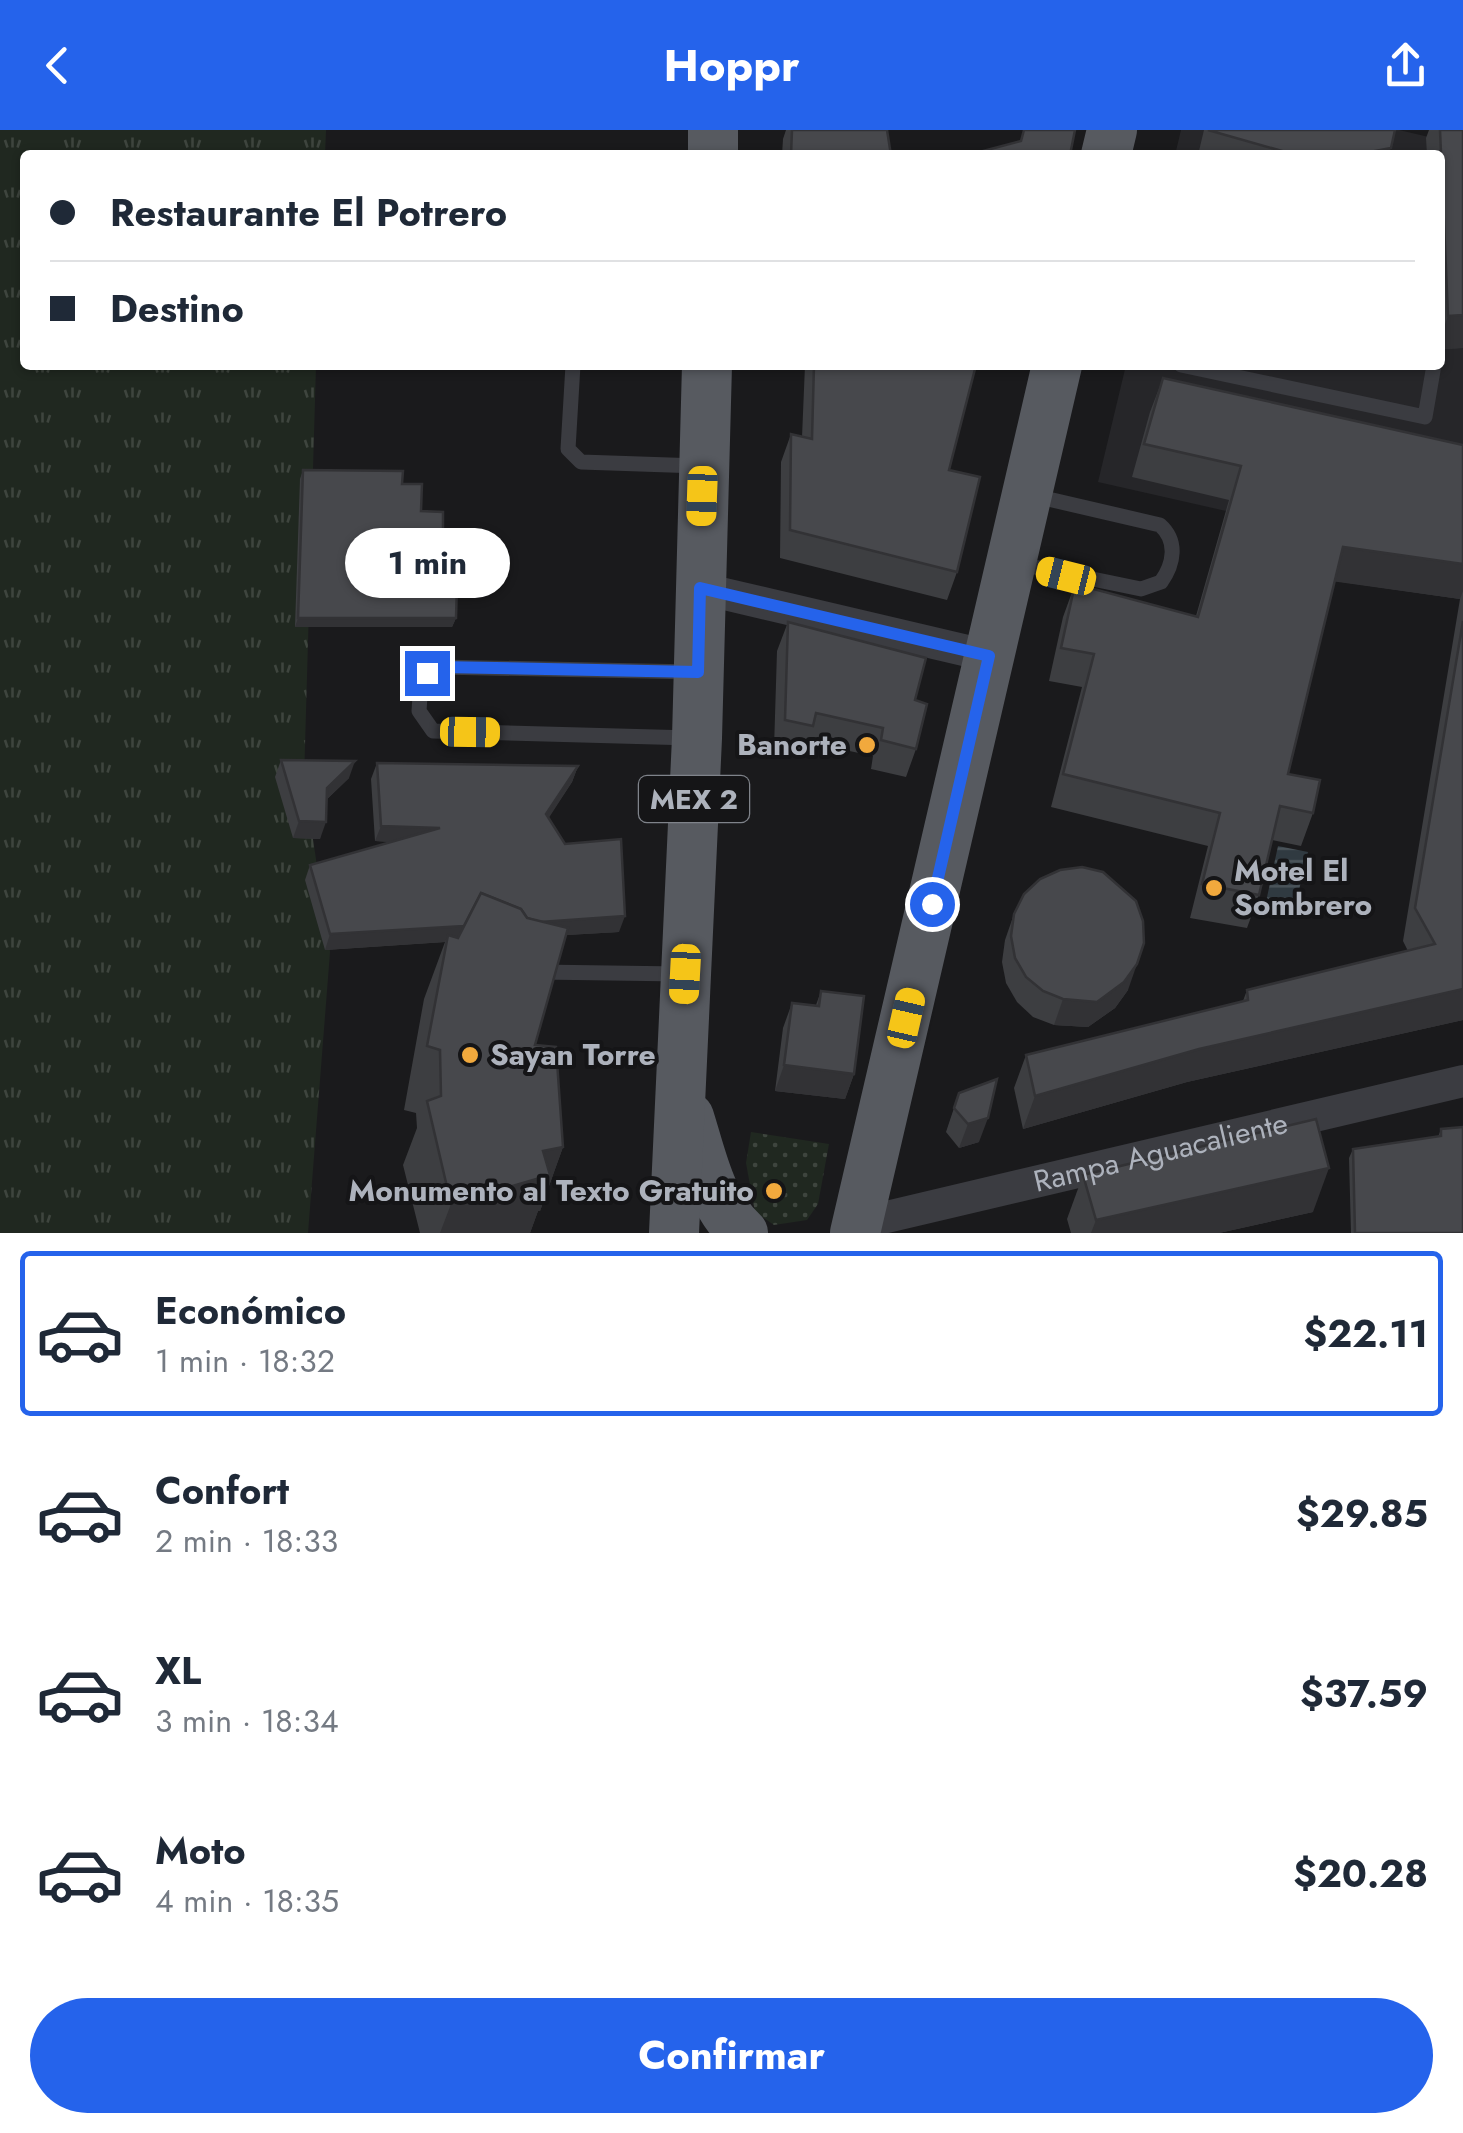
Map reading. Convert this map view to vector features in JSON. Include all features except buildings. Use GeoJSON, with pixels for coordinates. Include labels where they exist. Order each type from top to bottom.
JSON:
{"type":"FeatureCollection","features":[{"type":"Feature","properties":{"kind":"main road","name":"MEX 2"},"geometry":{"type":"LineString","coordinates":[[674,1233],[697,738],[707,370]]}},
{"type":"Feature","properties":{"kind":"main road"},"geometry":{"type":"LineString","coordinates":[[846,1230],[1056,370]]}},
{"type":"Feature","properties":{"kind":"main road"},"geometry":{"type":"LineString","coordinates":[[679,1083],[708,1179],[726,1218],[743,1233]]}},
{"type":"Feature","properties":{"kind":"street"},"geometry":{"type":"LineString","coordinates":[[700,588],[989,656]]}},
{"type":"Feature","properties":{"kind":"street","name":"Rampa Aguacaliente"},"geometry":{"type":"LineString","coordinates":[[846,1230],[1463,1082]]}},
{"type":"Feature","properties":{"kind":"lane"},"geometry":{"type":"LineString","coordinates":[[573,370],[568,449],[573,458],[581,462],[704,466]]}},
{"type":"Feature","properties":{"kind":"lane"},"geometry":{"type":"LineString","coordinates":[[1205,370],[1426,417],[1433,370]]}},
{"type":"Feature","properties":{"kind":"lane"},"geometry":{"type":"LineString","coordinates":[[1011,562],[1141,588],[1161,582],[1173,554],[1168,532],[1160,525],[1027,494]]}},
{"type":"Feature","properties":{"kind":"lane"},"geometry":{"type":"LineString","coordinates":[[697,738],[433,731],[420,711],[421,682],[439,667],[698,672]]}},
{"type":"Feature","properties":{"kind":"lane"},"geometry":{"type":"LineString","coordinates":[[526,972],[685,974]]}},
{"type":"Feature","properties":{"kind":"shaded area"},"geometry":{"type":"Polygon","coordinates":[[[1181,130],[1399,130],[1463,145],[1463,553],[1226,511],[1098,482],[1125,370],[1445,370],[1445,150],[1176,150],[1181,130]]]}},
{"type":"Feature","properties":{"kind":"shaded area"},"geometry":{"type":"Polygon","coordinates":[[[1278,846],[1308,852],[1295,907],[1266,902],[1278,846]]]}},
{"type":"Feature","properties":{"kind":"green space"},"geometry":{"type":"Polygon","coordinates":[[[0,130],[326,130],[325,150],[20,150],[20,370],[316,370],[304,780],[330,952],[308,1233],[0,1233],[0,130]]]}},
{"type":"Feature","properties":{"kind":"green space"},"geometry":{"type":"Polygon","coordinates":[[[751,1132],[829,1144],[818,1204],[807,1220],[774,1225],[755,1212],[746,1163],[751,1132]]]}},
{"type":"Feature","properties":{"kind":"place","name":"Banorte"},"geometry":{"type":"Point","coordinates":[867,745]}},
{"type":"Feature","properties":{"kind":"place","name":"Motel El Sombrero"},"geometry":{"type":"Point","coordinates":[1214,888]}},
{"type":"Feature","properties":{"kind":"place","name":"Sayan Torre"},"geometry":{"type":"Point","coordinates":[470,1055]}},
{"type":"Feature","properties":{"kind":"place","name":"Monumento al Texto Gratuito"},"geometry":{"type":"Point","coordinates":[774,1191]}},
{"type":"Feature","properties":{"kind":"route"},"geometry":{"type":"LineString","coordinates":[[427,673],[439,667],[698,672],[700,588],[989,656],[932,904]]}}]}
